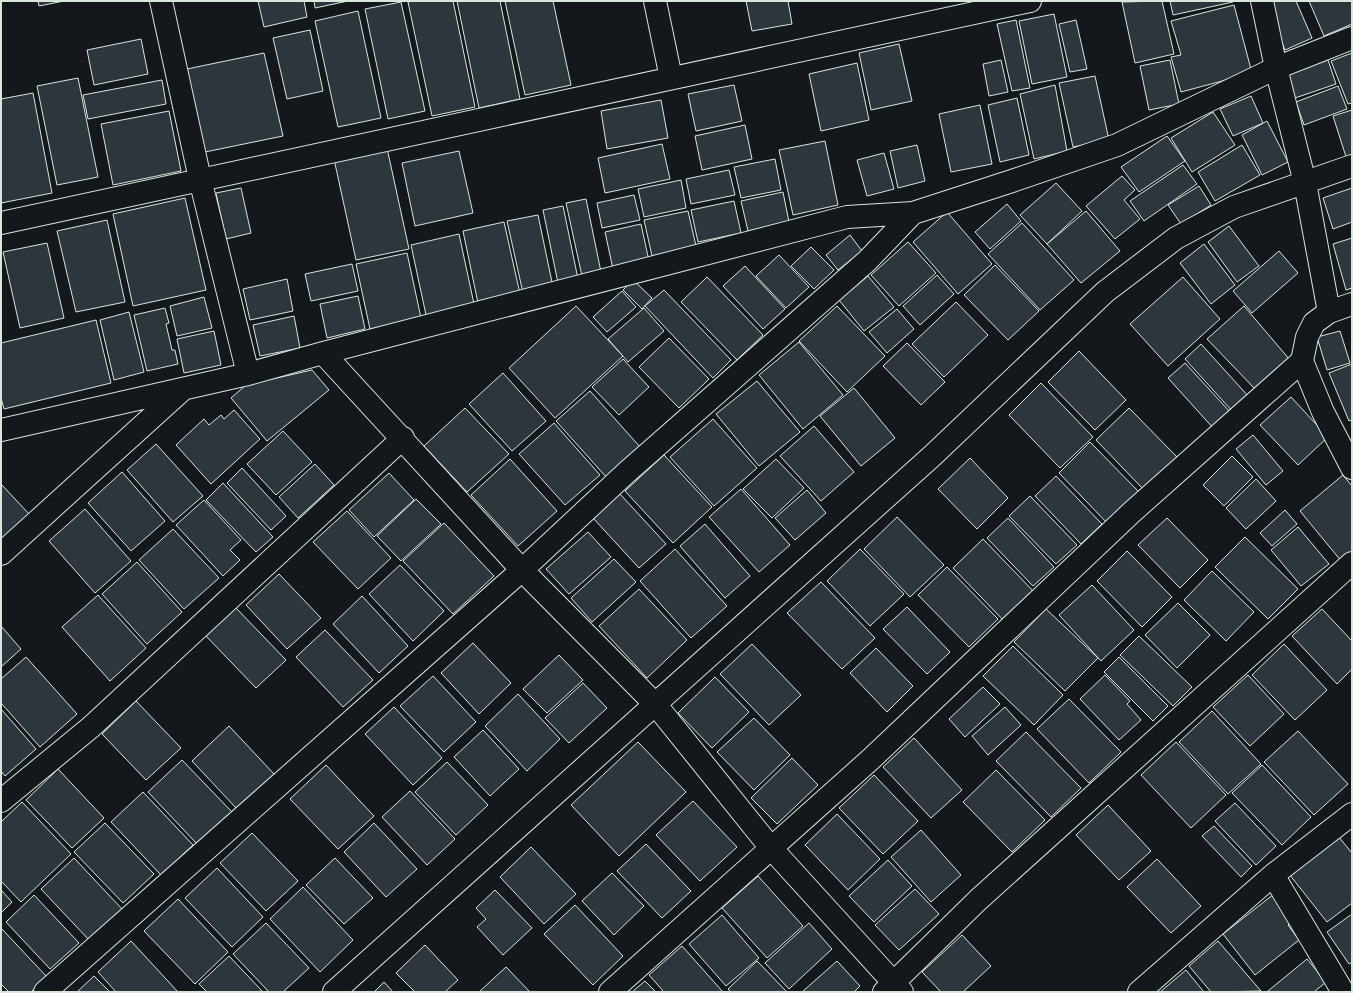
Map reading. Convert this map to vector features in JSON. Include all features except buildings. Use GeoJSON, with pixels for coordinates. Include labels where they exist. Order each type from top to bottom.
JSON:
{"type":"FeatureCollection","features":[{"type":"Feature","properties":{"kind":"street"},"geometry":{"type":"LineString","coordinates":[[161,1],[200,179],[248,374]]}},
{"type":"Feature","properties":{"kind":"street"},"geometry":{"type":"LineString","coordinates":[[655,1],[671,78]]}},
{"type":"Feature","properties":{"kind":"street"},"geometry":{"type":"LineString","coordinates":[[1,223],[1030,1]]}},
{"type":"Feature","properties":{"kind":"street"},"geometry":{"type":"LineString","coordinates":[[1262,1],[1276,68],[1305,183],[1329,312]]}},
{"type":"Feature","properties":{"kind":"street"},"geometry":{"type":"LineString","coordinates":[[1,430],[183,390],[248,374],[323,353],[847,217],[913,213],[1012,182],[1117,145],[1276,68],[1352,38]]}},
{"type":"Feature","properties":{"kind":"street"},"geometry":{"type":"LineString","coordinates":[[334,992],[931,457],[1105,292],[1176,238],[1234,207],[1352,166]]}},
{"type":"Feature","properties":{"kind":"street"},"geometry":{"type":"LineString","coordinates":[[45,992],[522,570],[627,472],[867,261],[913,213]]}},
{"type":"Feature","properties":{"kind":"street"},"geometry":{"type":"LineString","coordinates":[[1352,304],[1329,312],[1314,323],[1307,338],[1302,361],[1323,412],[1352,468]]}},
{"type":"Feature","properties":{"kind":"street"},"geometry":{"type":"LineString","coordinates":[[323,353],[522,570],[656,705],[771,848],[893,989],[978,900],[1352,563]]}},
{"type":"Feature","properties":{"kind":"street"},"geometry":{"type":"LineString","coordinates":[[610,992],[872,760],[1132,512],[1302,361]]}},
{"type":"Feature","properties":{"kind":"street"},"geometry":{"type":"LineString","coordinates":[[1,554],[183,390]]}},
{"type":"Feature","properties":{"kind":"street"},"geometry":{"type":"LineString","coordinates":[[1,801],[91,727],[402,438]]}},
{"type":"Feature","properties":{"kind":"street"},"geometry":{"type":"LineString","coordinates":[[1139,992],[1273,875],[1352,814]]}},
{"type":"Feature","properties":{"kind":"street"},"geometry":{"type":"LineString","coordinates":[[1273,875],[1343,992]]}}]}
